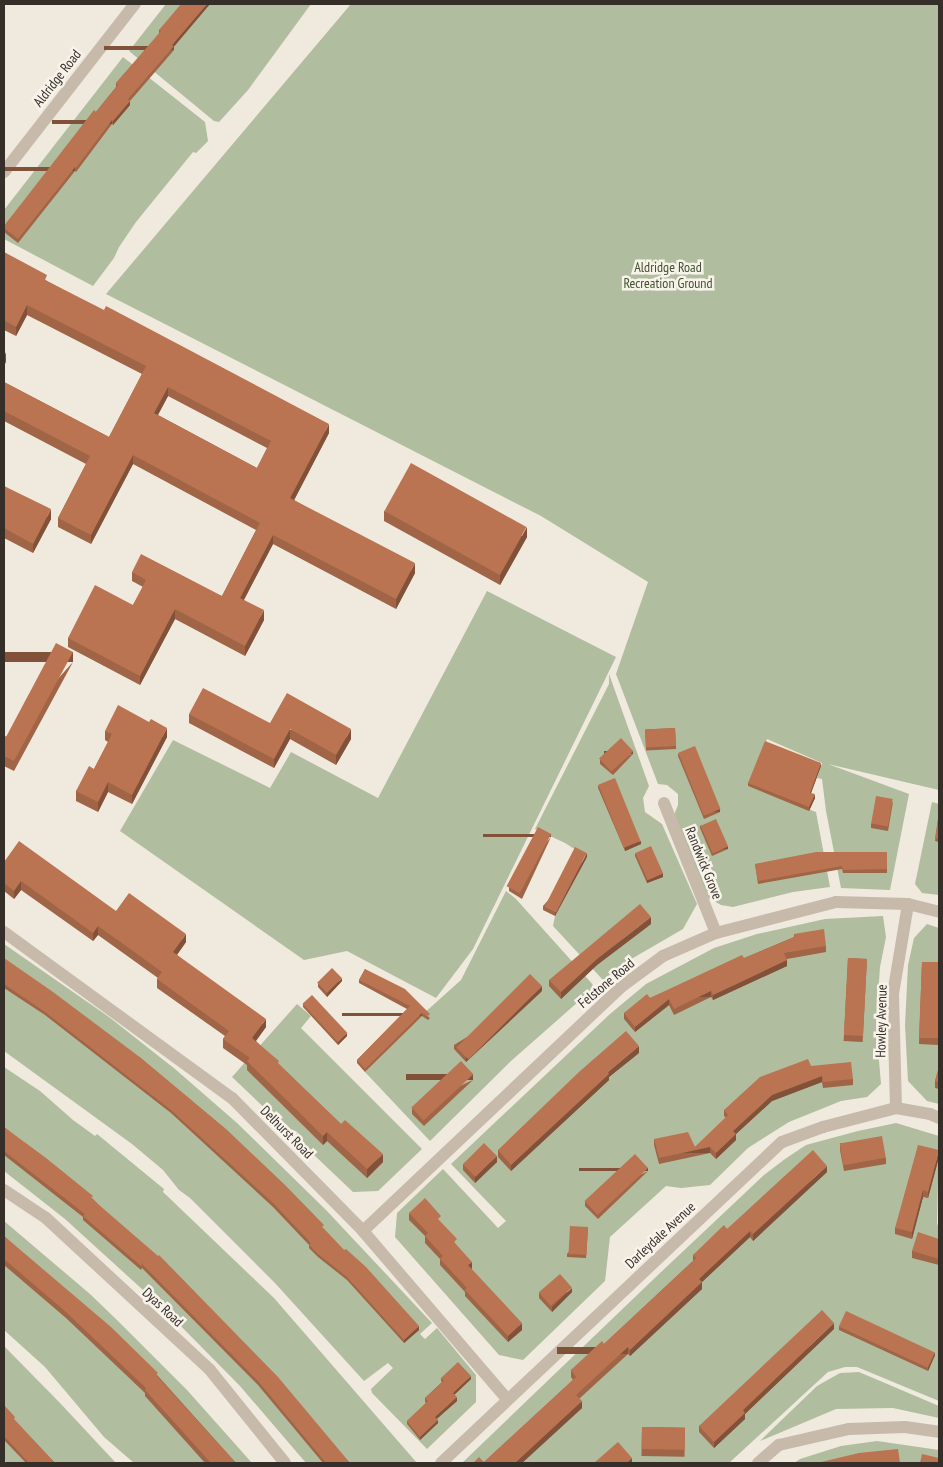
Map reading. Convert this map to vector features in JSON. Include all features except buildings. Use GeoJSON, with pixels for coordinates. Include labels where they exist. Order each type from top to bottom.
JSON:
{"type":"FeatureCollection","features":[{"type":"Feature","properties":{"kind":"street","name":"Aldridge Road"},"geometry":{"type":"LineString","coordinates":[[4,172],[135,4]]}},
{"type":"Feature","properties":{"kind":"street","name":"Randwick Grove"},"geometry":{"type":"LineString","coordinates":[[664,803],[716,933]]}},
{"type":"Feature","properties":{"kind":"street","name":"Felstone Road"},"geometry":{"type":"LineString","coordinates":[[363,1231],[621,987],[663,956],[716,933],[836,902],[908,904],[939,912]]}},
{"type":"Feature","properties":{"kind":"street","name":"Howley Avenue"},"geometry":{"type":"LineString","coordinates":[[896,1108],[893,994],[908,904]]}},
{"type":"Feature","properties":{"kind":"street","name":"Delhurst Road"},"geometry":{"type":"LineString","coordinates":[[4,932],[232,1098],[363,1231],[507,1399]]}},
{"type":"Feature","properties":{"kind":"street","name":"Darleydale Avenue"},"geometry":{"type":"LineString","coordinates":[[440,1463],[782,1142],[823,1127],[896,1108],[930,1114],[939,1118]]}},
{"type":"Feature","properties":{"kind":"street","name":"Dyas Road"},"geometry":{"type":"LineString","coordinates":[[4,1190],[46,1218],[210,1370],[285,1463]]}},
{"type":"Feature","properties":{"kind":"street"},"geometry":{"type":"LineString","coordinates":[[758,1463],[779,1445],[849,1429],[905,1427],[939,1432]]}},
{"type":"Feature","properties":{"kind":"green space"},"geometry":{"type":"Polygon","coordinates":[[[166,4],[311,4],[248,90],[219,122],[214,121],[129,51],[166,4]]]}},
{"type":"Feature","properties":{"kind":"green space","name":"Aldridge Road Recreation Ground"},"geometry":{"type":"Polygon","coordinates":[[[351,4],[939,4],[939,790],[828,764],[909,794],[890,890],[841,888],[826,811],[822,779],[817,778],[822,763],[767,739],[748,786],[816,812],[830,887],[793,892],[733,907],[721,905],[708,898],[674,815],[678,805],[678,794],[667,785],[658,784],[616,674],[648,582],[541,516],[106,294],[351,4]]]}},
{"type":"Feature","properties":{"kind":"green space"},"geometry":{"type":"Polygon","coordinates":[[[123,57],[205,122],[208,141],[196,153],[193,152],[136,222],[114,258],[93,286],[4,239],[4,210],[123,57]]]}},
{"type":"Feature","properties":{"kind":"green space"},"geometry":{"type":"Polygon","coordinates":[[[487,591],[616,657],[473,949],[436,998],[347,951],[304,960],[120,831],[173,740],[270,788],[291,752],[378,798],[487,591]]]}},
{"type":"Feature","properties":{"kind":"green space"},"geometry":{"type":"Polygon","coordinates":[[[609,674],[649,786],[643,798],[645,812],[662,824],[697,904],[683,929],[633,958],[603,980],[553,926],[555,916],[587,857],[565,843],[535,829],[609,684],[609,674]]]}},
{"type":"Feature","properties":{"kind":"green space"},"geometry":{"type":"Polygon","coordinates":[[[932,802],[939,804],[939,895],[922,893],[915,884],[932,802]]]}},
{"type":"Feature","properties":{"kind":"green space"},"geometry":{"type":"Polygon","coordinates":[[[506,891],[516,899],[595,987],[511,1061],[430,1141],[365,1072],[422,1015],[461,980],[506,891]]]}},
{"type":"Feature","properties":{"kind":"green space"},"geometry":{"type":"Polygon","coordinates":[[[883,916],[886,937],[880,967],[876,1025],[881,1084],[867,1097],[841,1101],[789,1122],[748,1148],[710,1185],[681,1188],[666,1186],[610,1237],[605,1281],[523,1360],[499,1355],[395,1237],[397,1213],[443,1169],[498,1228],[506,1221],[451,1164],[610,1014],[646,984],[714,948],[757,934],[825,919],[883,916]]]}},
{"type":"Feature","properties":{"kind":"green space"},"geometry":{"type":"Polygon","coordinates":[[[927,924],[939,928],[939,1104],[927,1101],[908,1081],[905,1025],[908,965],[914,938],[927,924]]]}},
{"type":"Feature","properties":{"kind":"green space"},"geometry":{"type":"Polygon","coordinates":[[[4,944],[109,1017],[175,1069],[237,1123],[326,1210],[432,1323],[420,1334],[425,1339],[437,1328],[476,1375],[476,1402],[427,1449],[372,1393],[371,1389],[393,1368],[388,1363],[364,1381],[274,1282],[190,1198],[179,1190],[163,1170],[132,1144],[4,1051],[4,944]]]}},
{"type":"Feature","properties":{"kind":"green space"},"geometry":{"type":"Polygon","coordinates":[[[297,1004],[311,1016],[301,1028],[422,1149],[378,1191],[353,1192],[232,1077],[297,1004]]]}},
{"type":"Feature","properties":{"kind":"green space"},"geometry":{"type":"Polygon","coordinates":[[[4,1067],[40,1091],[73,1120],[95,1136],[97,1134],[164,1189],[163,1192],[274,1298],[417,1463],[306,1463],[240,1386],[165,1310],[65,1219],[4,1171],[4,1067]]]}},
{"type":"Feature","properties":{"kind":"green space"},"geometry":{"type":"Polygon","coordinates":[[[896,1123],[939,1136],[937,1223],[939,1229],[939,1401],[857,1367],[845,1367],[828,1372],[729,1463],[462,1463],[764,1175],[806,1145],[896,1123]]]}},
{"type":"Feature","properties":{"kind":"green space"},"geometry":{"type":"Polygon","coordinates":[[[4,1221],[90,1294],[119,1322],[187,1390],[252,1463],[134,1463],[104,1437],[45,1367],[4,1330],[4,1221]]]}},
{"type":"Feature","properties":{"kind":"green space"},"geometry":{"type":"Polygon","coordinates":[[[4,1346],[116,1463],[7,1463],[4,1460],[4,1346]]]}},
{"type":"Feature","properties":{"kind":"green space"},"geometry":{"type":"Polygon","coordinates":[[[859,1372],[939,1406],[939,1418],[893,1408],[836,1409],[760,1441],[817,1386],[840,1373],[859,1372]]]}},
{"type":"Feature","properties":{"kind":"green space"},"geometry":{"type":"Polygon","coordinates":[[[877,1441],[939,1450],[939,1463],[794,1463],[800,1459],[841,1446],[877,1441]]]}}]}
